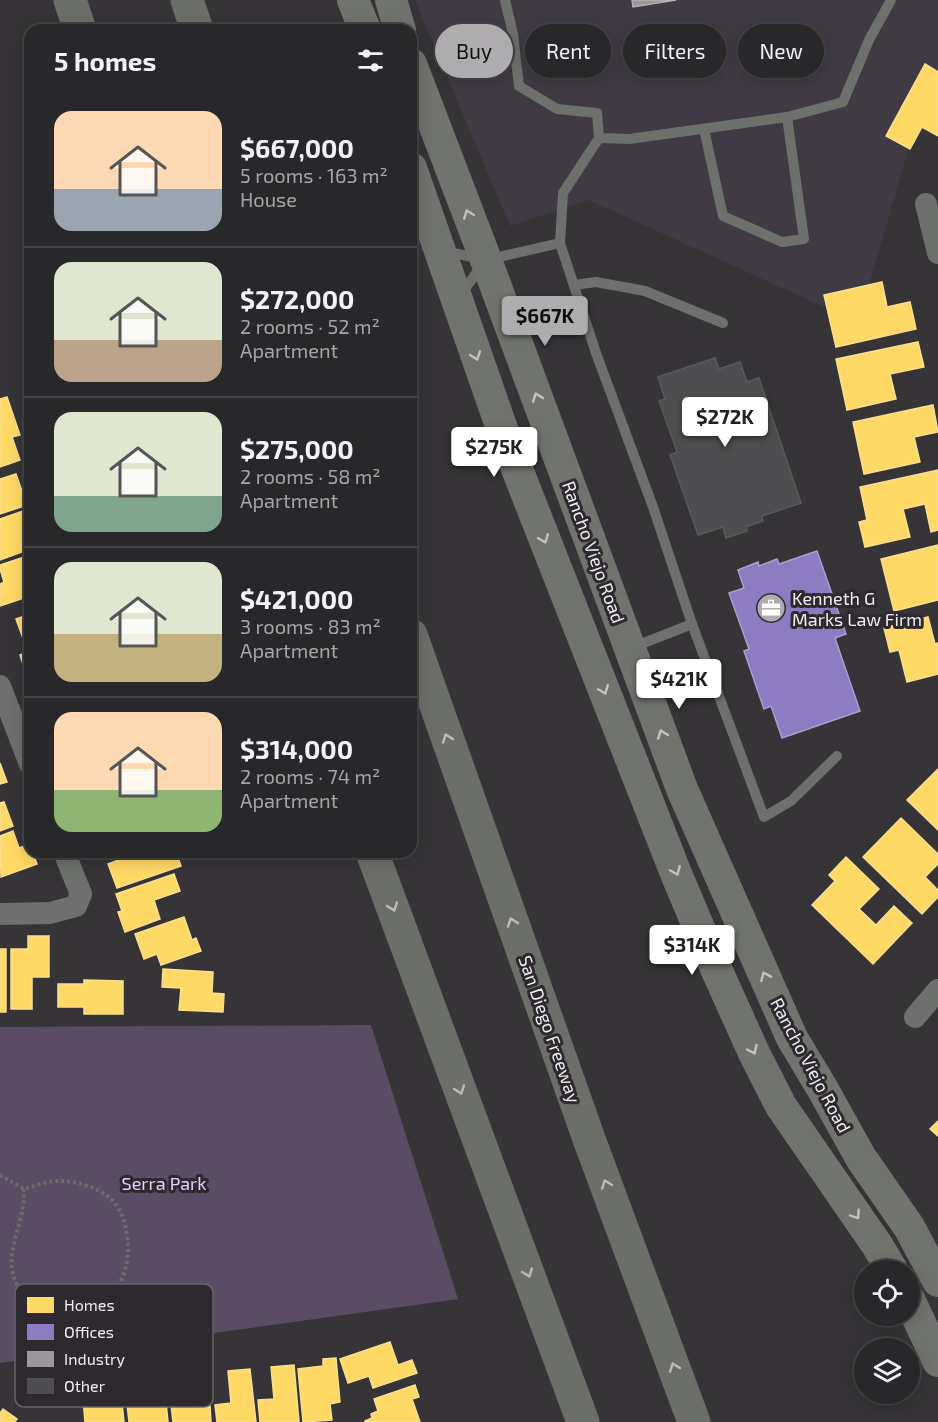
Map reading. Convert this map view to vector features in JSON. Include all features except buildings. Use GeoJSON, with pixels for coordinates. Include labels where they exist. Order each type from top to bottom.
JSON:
{"type":"FeatureCollection","features":[{"type":"Feature","properties":{"kind":"highway"},"geometry":{"type":"LineString","coordinates":[[70,0],[78,24]]}},
{"type":"Feature","properties":{"kind":"highway"},"geometry":{"type":"LineString","coordinates":[[187,0],[195,24]]}},
{"type":"Feature","properties":{"kind":"highway","name":"San Diego Freeway"},"geometry":{"type":"LineString","coordinates":[[417,652],[585,1128],[694,1422]]}},
{"type":"Feature","properties":{"kind":"highway"},"geometry":{"type":"LineString","coordinates":[[374,858],[583,1422]]}},
{"type":"Feature","properties":{"kind":"main road"},"geometry":{"type":"LineString","coordinates":[[354,0],[363,24]]}},
{"type":"Feature","properties":{"kind":"main road"},"geometry":{"type":"LineString","coordinates":[[391,0],[398,24]]}},
{"type":"Feature","properties":{"kind":"main road","name":"Rancho Viejo Road"},"geometry":{"type":"LineString","coordinates":[[417,80],[682,789],[792,1038],[861,1158],[909,1227],[938,1281]]}},
{"type":"Feature","properties":{"kind":"main road"},"geometry":{"type":"LineString","coordinates":[[417,185],[508,446],[673,865],[722,983],[781,1106],[886,1260]]}},
{"type":"Feature","properties":{"kind":"main road"},"geometry":{"type":"LineString","coordinates":[[920,1323],[938,1361]]}},
{"type":"Feature","properties":{"kind":"street"},"geometry":{"type":"LineString","coordinates":[[926,204],[938,253]]}},
{"type":"Feature","properties":{"kind":"street"},"geometry":{"type":"LineString","coordinates":[[0,686],[24,748]]}},
{"type":"Feature","properties":{"kind":"street"},"geometry":{"type":"LineString","coordinates":[[0,914],[50,913],[76,906],[81,894],[66,858]]}},
{"type":"Feature","properties":{"kind":"street"},"geometry":{"type":"LineString","coordinates":[[915,1017],[938,990]]}},
{"type":"Feature","properties":{"kind":"lane"},"geometry":{"type":"LineString","coordinates":[[506,0],[513,34],[519,86],[557,109],[597,113],[599,138],[563,193],[560,243],[596,353],[653,507],[692,624],[764,817],[791,801],[837,756]]}},
{"type":"Feature","properties":{"kind":"lane"},"geometry":{"type":"LineString","coordinates":[[599,138],[629,139],[788,117],[843,102],[869,40],[891,0]]}},
{"type":"Feature","properties":{"kind":"lane"},"geometry":{"type":"LineString","coordinates":[[704,129],[723,216],[782,242],[804,239],[788,117]]}},
{"type":"Feature","properties":{"kind":"lane"},"geometry":{"type":"LineString","coordinates":[[440,250],[486,260],[560,243]]}},
{"type":"Feature","properties":{"kind":"lane"},"geometry":{"type":"LineString","coordinates":[[456,301],[486,260]]}},
{"type":"Feature","properties":{"kind":"lane"},"geometry":{"type":"LineString","coordinates":[[574,285],[596,282],[645,291],[723,323]]}},
{"type":"Feature","properties":{"kind":"lane"},"geometry":{"type":"LineString","coordinates":[[630,649],[692,624]]}},
{"type":"Feature","properties":{"kind":"path"},"geometry":{"type":"LineString","coordinates":[[0,1175],[24,1189],[62,1180],[95,1189],[107,1196],[119,1209],[125,1223],[128,1242],[125,1273],[120,1284]]}},
{"type":"Feature","properties":{"kind":"path"},"geometry":{"type":"LineString","coordinates":[[17,1284],[12,1269],[14,1242],[23,1206],[24,1189]]}},
{"type":"Feature","properties":{"kind":"shaded area"},"geometry":{"type":"Polygon","coordinates":[[[415,0],[938,0],[938,88],[913,133],[865,299],[822,306],[589,200],[510,226],[448,78],[513,78],[513,24],[435,24],[435,48],[415,0]]]}},
{"type":"Feature","properties":{"kind":"green space","name":"Serra Park"},"geometry":{"type":"Polygon","coordinates":[[[371,1025],[458,1299],[213,1333],[213,1284],[15,1284],[15,1361],[0,1363],[0,1027],[371,1025]]]}},
{"type":"Feature","properties":{"kind":"place","name":"Kenneth G Marks Law Firm"},"geometry":{"type":"Point","coordinates":[771,608]}}]}
